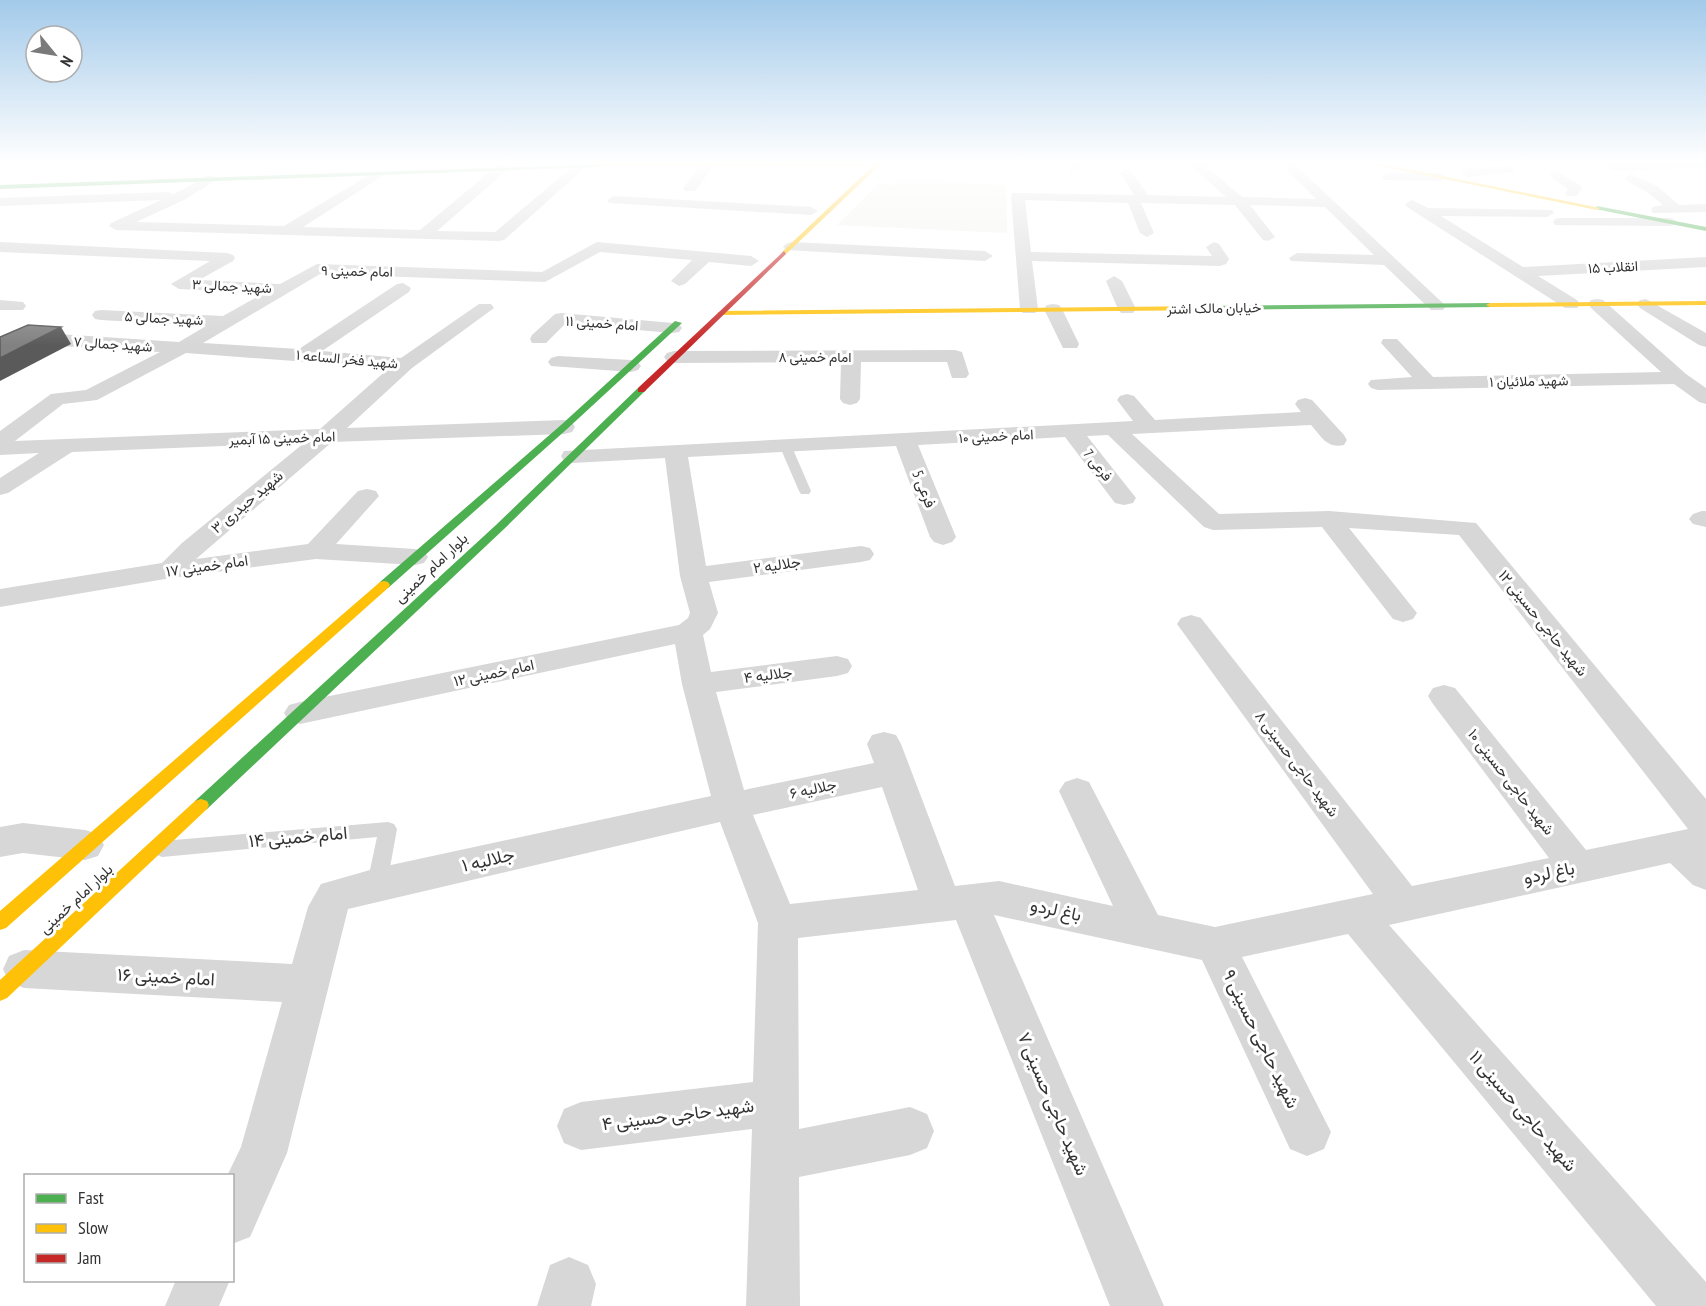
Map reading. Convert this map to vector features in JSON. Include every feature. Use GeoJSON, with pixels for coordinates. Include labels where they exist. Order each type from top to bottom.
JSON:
{"type":"FeatureCollection","features":[{"type":"Feature","properties":{"kind":"main road","name":"بلوار امام خمینی"},"geometry":{"type":"LineString","coordinates":[[12,981],[572,456],[721,312],[801,224]]}},
{"type":"Feature","properties":{"kind":"main road","name":"بلوار امام خمینی"},"geometry":{"type":"LineString","coordinates":[[788,240],[810,224]]}},
{"type":"Feature","properties":{"kind":"main road"},"geometry":{"type":"LineString","coordinates":[[1682,224],[1706,228]]}},
{"type":"Feature","properties":{"kind":"main road"},"geometry":{"type":"LineString","coordinates":[[734,276],[756,257]]}},
{"type":"Feature","properties":{"kind":"main road","name":"خیابان مالک اشتر"},"geometry":{"type":"LineString","coordinates":[[721,312],[1706,303]]}},
{"type":"Feature","properties":{"kind":"main road","name":"بلوار امام خمینی"},"geometry":{"type":"LineString","coordinates":[[0,922],[85,845],[564,427],[690,313]]}},
{"type":"Feature","properties":{"kind":"street"},"geometry":{"type":"LineString","coordinates":[[119,224],[110,228],[186,227],[285,232],[499,237],[514,224]]}},
{"type":"Feature","properties":{"kind":"street"},"geometry":{"type":"LineString","coordinates":[[285,232],[298,224]]}},
{"type":"Feature","properties":{"kind":"street"},"geometry":{"type":"LineString","coordinates":[[423,235],[436,224]]}},
{"type":"Feature","properties":{"kind":"street"},"geometry":{"type":"LineString","coordinates":[[1021,224],[1029,309]]}},
{"type":"Feature","properties":{"kind":"street"},"geometry":{"type":"LineString","coordinates":[[1145,224],[1147,233]]}},
{"type":"Feature","properties":{"kind":"street"},"geometry":{"type":"LineString","coordinates":[[1257,224],[1268,237]]}},
{"type":"Feature","properties":{"kind":"street"},"geometry":{"type":"LineString","coordinates":[[1349,224],[1437,306]]}},
{"type":"Feature","properties":{"kind":"street"},"geometry":{"type":"LineString","coordinates":[[1444,224],[1571,304]]}},
{"type":"Feature","properties":{"kind":"street"},"geometry":{"type":"LineString","coordinates":[[1564,224],[1582,234]]}},
{"type":"Feature","properties":{"kind":"street"},"geometry":{"type":"LineString","coordinates":[[159,243],[186,227]]}},
{"type":"Feature","properties":{"kind":"street"},"geometry":{"type":"LineString","coordinates":[[0,248],[211,256],[259,230]]}},
{"type":"Feature","properties":{"kind":"street"},"geometry":{"type":"LineString","coordinates":[[432,253],[450,236]]}},
{"type":"Feature","properties":{"kind":"street"},"geometry":{"type":"LineString","coordinates":[[20,262],[82,238]]}},
{"type":"Feature","properties":{"kind":"street"},"geometry":{"type":"LineString","coordinates":[[580,240],[577,243],[579,245],[705,258],[756,257]]}},
{"type":"Feature","properties":{"kind":"street"},"geometry":{"type":"LineString","coordinates":[[663,253],[680,240]]}},
{"type":"Feature","properties":{"kind":"street"},"geometry":{"type":"LineString","coordinates":[[788,240],[985,256]]}},
{"type":"Feature","properties":{"kind":"street","name":"امام خمینی ۹"},"geometry":{"type":"LineString","coordinates":[[0,441],[58,398],[90,396],[182,348],[317,269],[545,277],[597,247]]}},
{"type":"Feature","properties":{"kind":"street"},"geometry":{"type":"LineString","coordinates":[[1024,256],[1220,261],[1214,247]]}},
{"type":"Feature","properties":{"kind":"street","name":"شهید جمالی ۳"},"geometry":{"type":"LineString","coordinates":[[211,256],[227,258],[179,284],[285,289]]}},
{"type":"Feature","properties":{"kind":"street"},"geometry":{"type":"LineString","coordinates":[[679,281],[705,258]]}},
{"type":"Feature","properties":{"kind":"street"},"geometry":{"type":"LineString","coordinates":[[1297,258],[1388,260]]}},
{"type":"Feature","properties":{"kind":"street","name":"انقلاب ۱۵"},"geometry":{"type":"LineString","coordinates":[[1521,272],[1706,262]]}},
{"type":"Feature","properties":{"kind":"street"},"geometry":{"type":"LineString","coordinates":[[1114,281],[1127,309]]}},
{"type":"Feature","properties":{"kind":"street"},"geometry":{"type":"LineString","coordinates":[[303,355],[403,288]]}},
{"type":"Feature","properties":{"kind":"street"},"geometry":{"type":"LineString","coordinates":[[1646,303],[1706,341]]}},
{"type":"Feature","properties":{"kind":"street"},"geometry":{"type":"LineString","coordinates":[[1597,304],[1679,378],[1706,398]]}},
{"type":"Feature","properties":{"kind":"street"},"geometry":{"type":"LineString","coordinates":[[405,364],[485,308]]}},
{"type":"Feature","properties":{"kind":"street"},"geometry":{"type":"LineString","coordinates":[[1053,309],[1070,344]]}},
{"type":"Feature","properties":{"kind":"street","name":"شهید جمالی ۵"},"geometry":{"type":"LineString","coordinates":[[101,315],[227,322]]}},
{"type":"Feature","properties":{"kind":"street","name":"امام خمینی ۱۱"},"geometry":{"type":"LineString","coordinates":[[539,339],[561,318],[673,328]]}},
{"type":"Feature","properties":{"kind":"street","name":"شهید جمالی ۷"},"geometry":{"type":"LineString","coordinates":[[43,339],[182,348]]}},
{"type":"Feature","properties":{"kind":"street"},"geometry":{"type":"LineString","coordinates":[[1390,343],[1427,382]]}},
{"type":"Feature","properties":{"kind":"street","name":"شهید فخر الساعه ۱"},"geometry":{"type":"LineString","coordinates":[[182,348],[405,364]]}},
{"type":"Feature","properties":{"kind":"street","name":"امام خمینی ۸"},"geometry":{"type":"LineString","coordinates":[[674,357],[851,357],[957,365]]}},
{"type":"Feature","properties":{"kind":"street"},"geometry":{"type":"LineString","coordinates":[[850,399],[851,357]]}},
{"type":"Feature","properties":{"kind":"street"},"geometry":{"type":"LineString","coordinates":[[558,362],[631,366]]}},
{"type":"Feature","properties":{"kind":"street","name":"شهید فخر الساعه ۱"},"geometry":{"type":"LineString","coordinates":[[325,437],[405,364]]}},
{"type":"Feature","properties":{"kind":"street","name":"شهید ملائیان ۱"},"geometry":{"type":"LineString","coordinates":[[1378,384],[1679,378]]}},
{"type":"Feature","properties":{"kind":"street"},"geometry":{"type":"LineString","coordinates":[[1300,399],[1336,440]]}},
{"type":"Feature","properties":{"kind":"street"},"geometry":{"type":"LineString","coordinates":[[1127,400],[1150,427]]}},
{"type":"Feature","properties":{"kind":"street","name":"امام خمینی ۱۰"},"geometry":{"type":"LineString","coordinates":[[572,456],[676,453],[1317,418]]}},
{"type":"Feature","properties":{"kind":"street","name":"امام خمینی ۱۵ آبمیر"},"geometry":{"type":"LineString","coordinates":[[0,448],[564,427]]}},
{"type":"Feature","properties":{"kind":"street","name":"شهید حاجی حسینی ۱۲"},"geometry":{"type":"LineString","coordinates":[[1114,429],[1213,522],[1329,519],[1467,528],[1696,837],[1706,874]]}},
{"type":"Feature","properties":{"kind":"street","name":"فرعی 7"},"geometry":{"type":"LineString","coordinates":[[1071,431],[1124,498]]}},
{"type":"Feature","properties":{"kind":"street","name":"شهید حیدری ۳"},"geometry":{"type":"LineString","coordinates":[[171,570],[197,543],[325,437]]}},
{"type":"Feature","properties":{"kind":"street","name":"فرعی 5"},"geometry":{"type":"LineString","coordinates":[[905,440],[943,537]]}},
{"type":"Feature","properties":{"kind":"street"},"geometry":{"type":"LineString","coordinates":[[0,488],[66,446]]}},
{"type":"Feature","properties":{"kind":"street"},"geometry":{"type":"LineString","coordinates":[[676,453],[694,576],[704,613],[700,623],[688,632],[698,684],[731,806],[778,923],[773,1306]]}},
{"type":"Feature","properties":{"kind":"street"},"geometry":{"type":"LineString","coordinates":[[316,551],[367,496]]}},
{"type":"Feature","properties":{"kind":"street"},"geometry":{"type":"LineString","coordinates":[[1329,519],[1403,613]]}},
{"type":"Feature","properties":{"kind":"street","name":"امام خمینی ۱۷"},"geometry":{"type":"LineString","coordinates":[[0,598],[171,570],[316,551],[415,557]]}},
{"type":"Feature","properties":{"kind":"street","name":"جلالیه ۲"},"geometry":{"type":"LineString","coordinates":[[694,576],[861,554]]}},
{"type":"Feature","properties":{"kind":"street","name":"شهید حاجی حسینی ۸"},"geometry":{"type":"LineString","coordinates":[[1191,624],[1404,905]]}},
{"type":"Feature","properties":{"kind":"street","name":"امام خمینی ۱۲"},"geometry":{"type":"LineString","coordinates":[[300,713],[688,632]]}},
{"type":"Feature","properties":{"kind":"street","name":"جلالیه ۴"},"geometry":{"type":"LineString","coordinates":[[698,684],[837,666]]}},
{"type":"Feature","properties":{"kind":"street","name":"شهید حاجی حسینی ۱۰"},"geometry":{"type":"LineString","coordinates":[[1444,696],[1578,867]]}},
{"type":"Feature","properties":{"kind":"street","name":"جلالیه ۶"},"geometry":{"type":"LineString","coordinates":[[731,806],[889,758]]}},
{"type":"Feature","properties":{"kind":"street","name":"شهید حاجی حسینی ۷"},"geometry":{"type":"LineString","coordinates":[[889,758],[1137,1306]]}},
{"type":"Feature","properties":{"kind":"street"},"geometry":{"type":"LineString","coordinates":[[1077,791],[1145,930]]}},
{"type":"Feature","properties":{"kind":"street","name":"جلالیه ۱"},"geometry":{"type":"LineString","coordinates":[[308,984],[328,907],[335,896],[378,884],[731,806]]}},
{"type":"Feature","properties":{"kind":"street","name":"باغ لردو"},"geometry":{"type":"LineString","coordinates":[[778,923],[999,898],[1215,945],[1578,867],[1696,837]]}},
{"type":"Feature","properties":{"kind":"street"},"geometry":{"type":"LineString","coordinates":[[0,842],[23,838],[85,845]]}},
{"type":"Feature","properties":{"kind":"street","name":"شهید حاجی حسینی ۱۱"},"geometry":{"type":"LineString","coordinates":[[1356,915],[1691,1306]]}},
{"type":"Feature","properties":{"kind":"street","name":"شهید حاجی حسینی ۹"},"geometry":{"type":"LineString","coordinates":[[1215,945],[1307,1132]]}},
{"type":"Feature","properties":{"kind":"street","name":"امام خمینی ۱۶"},"geometry":{"type":"LineString","coordinates":[[12,981],[308,984]]}},
{"type":"Feature","properties":{"kind":"street"},"geometry":{"type":"LineString","coordinates":[[234,1215],[263,1153],[308,984]]}},
{"type":"Feature","properties":{"kind":"street","name":"شهید حاجی حسینی ۴"},"geometry":{"type":"LineString","coordinates":[[581,1126],[775,1103]]}},
{"type":"Feature","properties":{"kind":"street"},"geometry":{"type":"LineString","coordinates":[[775,1158],[910,1131]]}},
{"type":"Feature","properties":{"kind":"street"},"geometry":{"type":"LineString","coordinates":[[192,1306],[204,1282]]}},
{"type":"Feature","properties":{"kind":"lane"},"geometry":{"type":"LineString","coordinates":[[786,447],[805,491]]}},
{"type":"Feature","properties":{"kind":"lane","name":"امام خمینی ۱۴"},"geometry":{"type":"LineString","coordinates":[[153,850],[388,829],[378,884]]}},
{"type":"Feature","properties":{"kind":"shaded area"},"geometry":{"type":"Polygon","coordinates":[[[1007,224],[1007,233],[837,225],[1007,224]]]}},
{"type":"Feature","properties":{"kind":"building"},"geometry":{"type":"Polygon","coordinates":[[[28,325],[61,327],[0,358],[0,337],[28,325]]]}},
{"type":"Feature","properties":{"kind":"traffic: fast"},"geometry":{"type":"LineString","coordinates":[[1680,224],[1706,229]]}},
{"type":"Feature","properties":{"kind":"traffic: fast"},"geometry":{"type":"LineString","coordinates":[[1211,308],[1490,305]]}},
{"type":"Feature","properties":{"kind":"traffic: fast"},"geometry":{"type":"LineString","coordinates":[[384,585],[678,323]]}},
{"type":"Feature","properties":{"kind":"traffic: fast"},"geometry":{"type":"LineString","coordinates":[[201,805],[500,527],[641,390]]}},
{"type":"Feature","properties":{"kind":"traffic: slow"},"geometry":{"type":"LineString","coordinates":[[784,253],[815,224]]}},
{"type":"Feature","properties":{"kind":"traffic: slow"},"geometry":{"type":"LineString","coordinates":[[1490,305],[1706,303]]}},
{"type":"Feature","properties":{"kind":"traffic: slow"},"geometry":{"type":"LineString","coordinates":[[721,313],[1211,308]]}},
{"type":"Feature","properties":{"kind":"traffic: slow"},"geometry":{"type":"LineString","coordinates":[[0,922],[384,585]]}},
{"type":"Feature","properties":{"kind":"traffic: slow"},"geometry":{"type":"LineString","coordinates":[[0,992],[201,805]]}},
{"type":"Feature","properties":{"kind":"traffic: jam"},"geometry":{"type":"LineString","coordinates":[[641,390],[784,253]]}}]}
